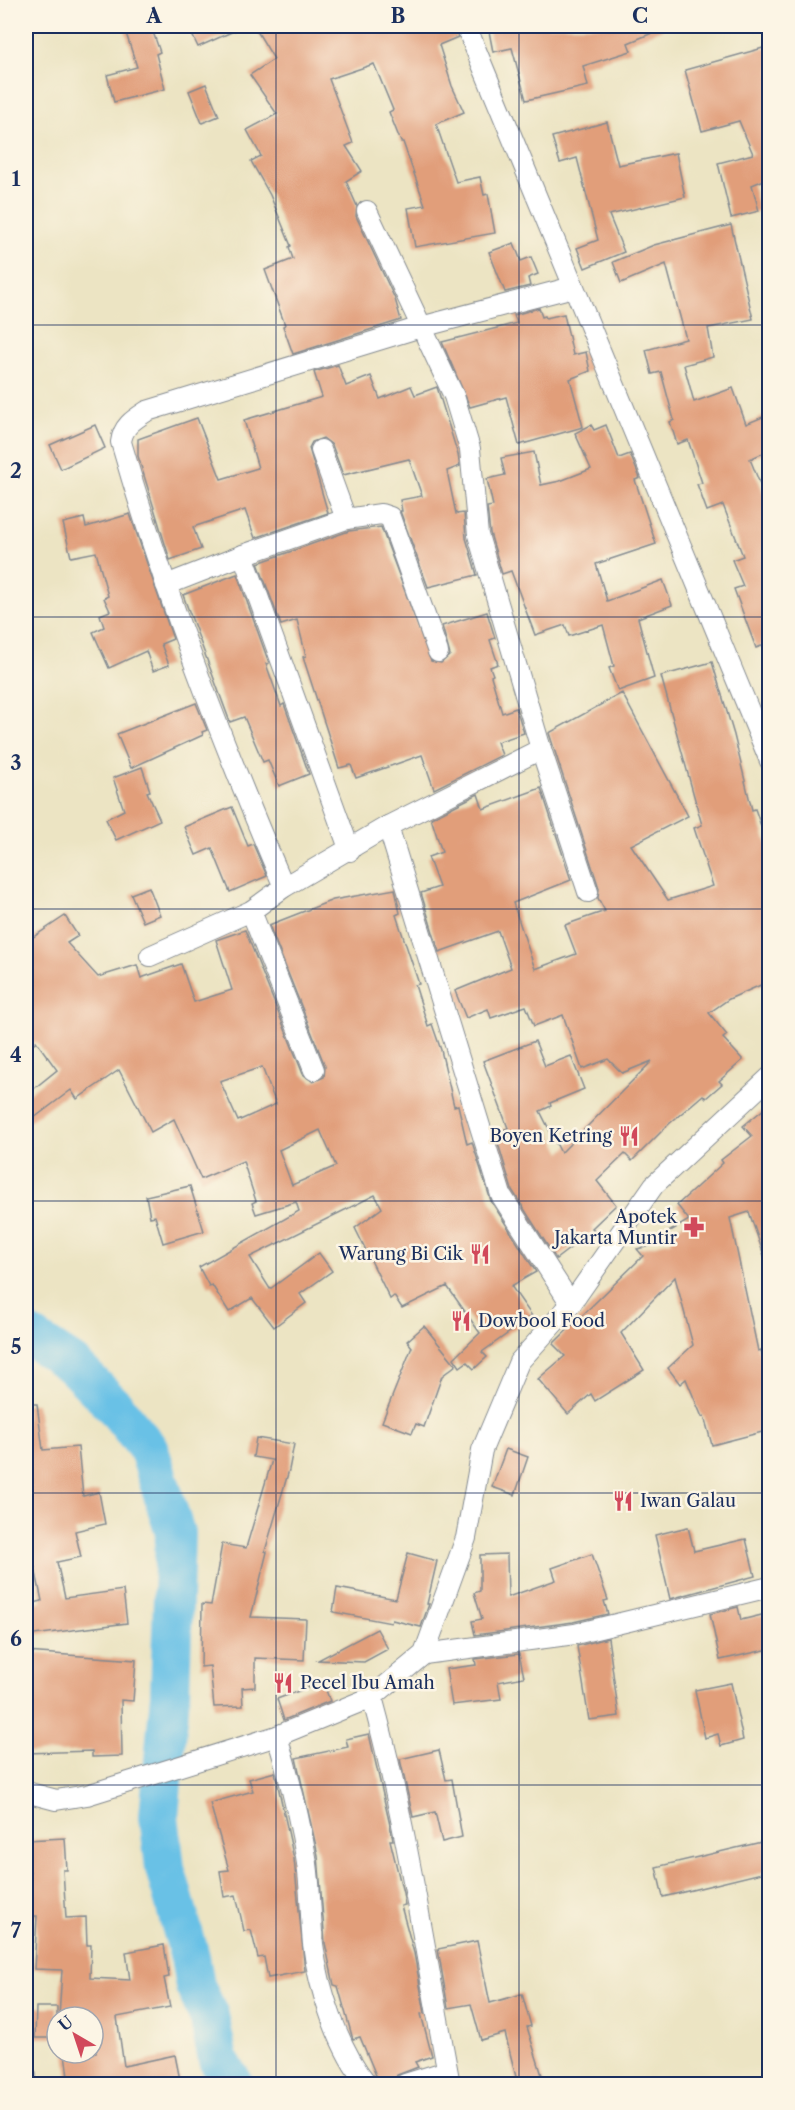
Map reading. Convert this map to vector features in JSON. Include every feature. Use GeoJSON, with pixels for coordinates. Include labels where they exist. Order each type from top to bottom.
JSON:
{"type":"FeatureCollection","features":[{"type":"Feature","properties":{"kind":"street"},"geometry":{"type":"LineString","coordinates":[[466,26],[770,761]]}},
{"type":"Feature","properties":{"kind":"street"},"geometry":{"type":"LineString","coordinates":[[367,211],[454,396],[470,449],[478,535],[541,749],[588,892]]}},
{"type":"Feature","properties":{"kind":"street"},"geometry":{"type":"LineString","coordinates":[[284,887],[222,741],[166,585],[121,442],[123,431],[132,420],[147,411],[420,327],[573,287]]}},
{"type":"Feature","properties":{"kind":"street"},"geometry":{"type":"LineString","coordinates":[[321,450],[346,519]]}},
{"type":"Feature","properties":{"kind":"street"},"geometry":{"type":"LineString","coordinates":[[166,585],[346,519],[381,514],[390,517],[438,652]]}},
{"type":"Feature","properties":{"kind":"street"},"geometry":{"type":"LineString","coordinates":[[243,555],[350,851]]}},
{"type":"Feature","properties":{"kind":"street"},"geometry":{"type":"LineString","coordinates":[[150,956],[251,912],[284,887],[350,851],[388,826],[541,749]]}},
{"type":"Feature","properties":{"kind":"street"},"geometry":{"type":"LineString","coordinates":[[388,826],[501,1195],[571,1304]]}},
{"type":"Feature","properties":{"kind":"street"},"geometry":{"type":"LineString","coordinates":[[251,912],[314,1070]]}},
{"type":"Feature","properties":{"kind":"street"},"geometry":{"type":"LineString","coordinates":[[26,1792],[56,1800],[87,1795],[277,1736],[372,1697],[424,1654],[466,1538],[482,1450],[519,1362],[571,1304],[654,1185],[770,1077]]}},
{"type":"Feature","properties":{"kind":"street"},"geometry":{"type":"LineString","coordinates":[[424,1654],[575,1634],[770,1587]]}},
{"type":"Feature","properties":{"kind":"street"},"geometry":{"type":"LineString","coordinates":[[372,1697],[388,1754],[418,1903],[448,2078],[405,2085]]}},
{"type":"Feature","properties":{"kind":"street"},"geometry":{"type":"LineString","coordinates":[[277,1736],[293,1791],[306,1858],[313,1945],[320,1981],[355,2070],[367,2085]]}},
{"type":"Feature","properties":{"kind":"street"},"geometry":{"type":"LineString","coordinates":[[26,2076],[26,2085]]}},
{"type":"Feature","properties":{"kind":"building"},"geometry":{"type":"Polygon","coordinates":[[[139,26],[151,26],[160,52],[156,54],[165,89],[114,102],[107,75],[137,67],[125,30],[139,26]]]}},
{"type":"Feature","properties":{"kind":"building"},"geometry":{"type":"Polygon","coordinates":[[[188,26],[245,26],[198,47],[188,26]]]}},
{"type":"Feature","properties":{"kind":"building"},"geometry":{"type":"Polygon","coordinates":[[[254,26],[454,26],[458,37],[439,45],[452,86],[464,112],[436,124],[456,182],[480,177],[484,195],[488,194],[495,233],[415,247],[408,208],[425,205],[403,142],[401,142],[389,112],[393,110],[374,64],[329,79],[353,143],[346,146],[362,171],[346,181],[357,206],[356,216],[395,299],[401,320],[293,354],[265,270],[293,259],[289,247],[291,246],[270,195],[251,161],[261,156],[247,130],[277,114],[250,75],[274,59],[254,26]]]}},
{"type":"Feature","properties":{"kind":"building"},"geometry":{"type":"Polygon","coordinates":[[[488,26],[669,26],[628,43],[631,51],[583,66],[588,86],[526,100],[512,48],[493,52],[488,26]]]}},
{"type":"Feature","properties":{"kind":"building"},"geometry":{"type":"Polygon","coordinates":[[[770,46],[770,192],[764,180],[752,185],[759,211],[731,218],[718,163],[753,154],[739,121],[702,131],[685,70],[770,46]]]}},
{"type":"Feature","properties":{"kind":"building"},"geometry":{"type":"Polygon","coordinates":[[[206,84],[219,116],[202,123],[189,91],[206,84]]]}},
{"type":"Feature","properties":{"kind":"building"},"geometry":{"type":"Polygon","coordinates":[[[607,122],[618,165],[676,153],[685,197],[609,215],[624,252],[585,268],[577,248],[598,240],[577,158],[560,163],[552,137],[607,122]]]}},
{"type":"Feature","properties":{"kind":"building"},"geometry":{"type":"Polygon","coordinates":[[[731,225],[753,319],[708,328],[713,357],[684,365],[694,402],[733,388],[746,424],[770,414],[770,450],[750,459],[770,509],[770,643],[756,648],[734,589],[743,586],[732,560],[743,556],[723,505],[707,511],[697,484],[702,483],[688,440],[677,444],[670,422],[674,420],[661,372],[652,374],[646,350],[686,339],[666,264],[621,283],[613,262],[654,245],[731,225]]]}},
{"type":"Feature","properties":{"kind":"building"},"geometry":{"type":"Polygon","coordinates":[[[514,243],[521,261],[531,257],[538,274],[528,278],[530,286],[505,292],[489,252],[514,243]]]}},
{"type":"Feature","properties":{"kind":"building"},"geometry":{"type":"Polygon","coordinates":[[[539,308],[542,317],[546,318],[564,314],[573,355],[586,352],[590,371],[570,379],[583,427],[519,445],[506,397],[470,407],[442,342],[517,323],[514,315],[539,308]]]}},
{"type":"Feature","properties":{"kind":"building"},"geometry":{"type":"Polygon","coordinates":[[[338,365],[346,386],[371,376],[380,399],[411,386],[415,395],[437,387],[460,466],[447,471],[456,514],[464,513],[466,538],[477,575],[428,587],[400,511],[402,511],[400,500],[422,496],[409,459],[343,475],[332,445],[323,438],[312,442],[309,448],[328,513],[255,538],[245,510],[193,527],[201,549],[170,560],[138,456],[138,439],[197,418],[221,479],[258,468],[244,420],[322,397],[314,372],[338,365]]]}},
{"type":"Feature","properties":{"kind":"building"},"geometry":{"type":"Polygon","coordinates":[[[95,425],[105,448],[61,469],[50,445],[95,425]]]}},
{"type":"Feature","properties":{"kind":"building"},"geometry":{"type":"Polygon","coordinates":[[[591,425],[594,430],[606,425],[619,458],[630,454],[640,478],[635,480],[656,544],[596,564],[607,601],[663,580],[672,605],[638,618],[654,678],[618,691],[609,668],[614,666],[603,625],[569,636],[565,625],[535,635],[511,571],[502,574],[490,533],[487,507],[493,506],[487,479],[505,475],[501,458],[534,452],[541,485],[560,481],[591,469],[575,433],[591,425]]]}},
{"type":"Feature","properties":{"kind":"building"},"geometry":{"type":"Polygon","coordinates":[[[130,514],[173,639],[161,644],[169,665],[153,671],[146,651],[109,668],[93,632],[104,627],[100,615],[110,611],[104,598],[108,596],[96,552],[71,557],[63,523],[84,518],[86,527],[130,514]]]}},
{"type":"Feature","properties":{"kind":"building"},"geometry":{"type":"Polygon","coordinates":[[[381,527],[431,661],[441,663],[450,655],[442,626],[487,612],[495,638],[490,640],[498,664],[490,667],[493,675],[491,676],[502,713],[516,708],[524,733],[497,742],[502,755],[434,789],[422,755],[356,778],[351,765],[339,768],[303,657],[306,656],[297,620],[281,625],[258,563],[349,531],[381,527]]]}},
{"type":"Feature","properties":{"kind":"building"},"geometry":{"type":"Polygon","coordinates":[[[237,574],[269,663],[266,664],[281,706],[284,704],[309,774],[279,786],[268,760],[263,762],[244,717],[230,722],[183,595],[237,574]]]}},
{"type":"Feature","properties":{"kind":"building"},"geometry":{"type":"Polygon","coordinates":[[[712,662],[734,735],[752,810],[755,809],[770,851],[770,981],[729,999],[709,1013],[727,1035],[723,1038],[743,1060],[719,1081],[722,1084],[706,1098],[703,1095],[669,1124],[632,1161],[625,1154],[597,1181],[616,1205],[592,1228],[594,1230],[556,1259],[512,1190],[495,1133],[508,1128],[483,1061],[535,1041],[545,1066],[571,1056],[584,1089],[550,1103],[551,1106],[540,1111],[561,1153],[652,1061],[622,1073],[608,1059],[582,1069],[563,1015],[534,1026],[526,1006],[491,1018],[488,1009],[466,1018],[455,991],[511,968],[498,931],[439,952],[421,893],[439,887],[428,857],[442,852],[431,818],[478,794],[483,809],[541,788],[571,880],[513,903],[535,969],[576,954],[565,925],[605,911],[598,898],[599,888],[549,733],[622,693],[688,816],[631,845],[668,900],[713,886],[694,828],[702,825],[661,676],[712,662]]]}},
{"type":"Feature","properties":{"kind":"building"},"geometry":{"type":"Polygon","coordinates":[[[196,703],[207,730],[202,732],[203,735],[131,768],[117,734],[196,703]]]}},
{"type":"Feature","properties":{"kind":"building"},"geometry":{"type":"Polygon","coordinates":[[[142,767],[150,791],[147,792],[160,820],[116,840],[106,819],[124,810],[113,778],[142,767]]]}},
{"type":"Feature","properties":{"kind":"building"},"geometry":{"type":"Polygon","coordinates":[[[232,807],[248,846],[253,844],[267,876],[230,892],[212,848],[196,855],[184,827],[232,807]]]}},
{"type":"Feature","properties":{"kind":"building"},"geometry":{"type":"Polygon","coordinates":[[[149,887],[160,915],[143,922],[131,894],[149,887]]]}},
{"type":"Feature","properties":{"kind":"building"},"geometry":{"type":"Polygon","coordinates":[[[395,889],[400,913],[396,915],[419,984],[415,985],[428,1026],[432,1024],[441,1050],[454,1106],[458,1105],[467,1144],[472,1142],[491,1201],[536,1272],[511,1286],[532,1316],[482,1352],[487,1357],[474,1369],[467,1362],[460,1367],[454,1358],[480,1333],[447,1286],[402,1308],[394,1296],[390,1299],[355,1228],[382,1208],[375,1195],[250,1257],[270,1289],[319,1253],[332,1271],[300,1294],[306,1303],[274,1327],[252,1298],[229,1312],[212,1285],[209,1286],[199,1267],[299,1211],[296,1202],[256,1214],[252,1203],[256,1201],[243,1161],[201,1179],[174,1119],[151,1132],[119,1070],[77,1099],[71,1090],[26,1124],[26,1095],[57,1070],[36,1041],[26,1051],[26,942],[65,916],[78,936],[67,943],[98,977],[137,965],[141,978],[181,964],[194,1002],[232,990],[216,940],[245,930],[303,1074],[313,1082],[324,1077],[325,1066],[269,925],[333,900],[395,889]],[[262,1067],[220,1081],[238,1121],[276,1104],[262,1067]],[[320,1130],[279,1150],[292,1185],[336,1166],[320,1130]]]}},
{"type":"Feature","properties":{"kind":"building"},"geometry":{"type":"Polygon","coordinates":[[[770,1104],[770,1264],[767,1264],[749,1212],[730,1218],[758,1351],[761,1350],[770,1384],[770,1399],[764,1401],[770,1430],[712,1445],[704,1416],[702,1417],[686,1379],[680,1384],[668,1368],[693,1345],[675,1277],[621,1333],[644,1370],[595,1401],[591,1394],[568,1414],[538,1379],[565,1356],[553,1344],[643,1256],[637,1249],[672,1241],[667,1233],[689,1220],[677,1205],[723,1163],[721,1160],[752,1136],[743,1126],[770,1104]]]}},
{"type":"Feature","properties":{"kind":"building"},"geometry":{"type":"Polygon","coordinates":[[[190,1186],[204,1231],[163,1243],[155,1216],[150,1217],[146,1196],[190,1186]]]}},
{"type":"Feature","properties":{"kind":"building"},"geometry":{"type":"Polygon","coordinates":[[[424,1326],[456,1365],[442,1376],[424,1427],[416,1424],[412,1433],[382,1422],[412,1347],[407,1341],[424,1326]]]}},
{"type":"Feature","properties":{"kind":"building"},"geometry":{"type":"Polygon","coordinates":[[[26,1404],[37,1404],[43,1450],[78,1447],[83,1496],[99,1492],[105,1524],[75,1531],[81,1557],[57,1562],[65,1598],[123,1590],[127,1623],[26,1636],[26,1605],[42,1601],[35,1568],[30,1569],[28,1558],[26,1559],[26,1404]]]}},
{"type":"Feature","properties":{"kind":"building"},"geometry":{"type":"Polygon","coordinates":[[[256,1438],[294,1444],[289,1470],[265,1551],[267,1552],[251,1617],[306,1619],[304,1660],[255,1658],[255,1687],[242,1688],[243,1706],[214,1707],[210,1666],[201,1667],[202,1604],[211,1605],[222,1544],[246,1548],[272,1460],[253,1457],[256,1438]]]}},
{"type":"Feature","properties":{"kind":"building"},"geometry":{"type":"Polygon","coordinates":[[[506,1449],[528,1457],[515,1495],[492,1487],[506,1449]]]}},
{"type":"Feature","properties":{"kind":"building"},"geometry":{"type":"Polygon","coordinates":[[[688,1527],[694,1551],[746,1539],[755,1576],[670,1599],[655,1535],[688,1527]]]}},
{"type":"Feature","properties":{"kind":"building"},"geometry":{"type":"Polygon","coordinates":[[[408,1553],[437,1561],[427,1604],[429,1604],[421,1627],[392,1620],[391,1623],[333,1612],[337,1588],[396,1599],[408,1553]]]}},
{"type":"Feature","properties":{"kind":"building"},"geometry":{"type":"Polygon","coordinates":[[[507,1554],[508,1597],[556,1580],[552,1568],[592,1554],[608,1600],[604,1601],[608,1614],[573,1622],[475,1635],[472,1621],[482,1619],[474,1593],[480,1591],[480,1555],[507,1554]]]}},
{"type":"Feature","properties":{"kind":"building"},"geometry":{"type":"Polygon","coordinates":[[[738,1607],[741,1620],[770,1613],[770,1649],[720,1660],[710,1614],[738,1607]]]}},
{"type":"Feature","properties":{"kind":"building"},"geometry":{"type":"Polygon","coordinates":[[[377,1629],[388,1649],[364,1662],[318,1660],[377,1629]]]}},
{"type":"Feature","properties":{"kind":"building"},"geometry":{"type":"Polygon","coordinates":[[[608,1638],[619,1716],[589,1720],[577,1646],[608,1638]]]}},
{"type":"Feature","properties":{"kind":"building"},"geometry":{"type":"Polygon","coordinates":[[[26,1652],[136,1660],[133,1701],[121,1700],[122,1756],[92,1757],[92,1751],[26,1753],[26,1652]]]}},
{"type":"Feature","properties":{"kind":"building"},"geometry":{"type":"Polygon","coordinates":[[[519,1654],[524,1677],[498,1682],[501,1699],[452,1705],[446,1669],[476,1665],[475,1659],[519,1654]]]}},
{"type":"Feature","properties":{"kind":"building"},"geometry":{"type":"Polygon","coordinates":[[[323,1682],[330,1701],[284,1720],[277,1699],[323,1682]]]}},
{"type":"Feature","properties":{"kind":"building"},"geometry":{"type":"Polygon","coordinates":[[[731,1683],[743,1740],[721,1746],[718,1734],[705,1738],[695,1690],[731,1683]]]}},
{"type":"Feature","properties":{"kind":"building"},"geometry":{"type":"Polygon","coordinates":[[[369,1734],[392,1834],[393,1840],[390,1840],[405,1905],[401,1906],[414,1953],[425,2013],[421,2014],[432,2056],[415,2062],[418,2067],[397,2075],[393,2085],[380,2085],[360,2037],[353,2039],[338,1986],[334,1985],[325,1943],[318,1855],[296,1758],[348,1747],[346,1739],[369,1734]]]}},
{"type":"Feature","properties":{"kind":"building"},"geometry":{"type":"Polygon","coordinates":[[[439,1750],[446,1780],[452,1779],[462,1837],[442,1842],[435,1812],[413,1817],[400,1759],[439,1750]]]}},
{"type":"Feature","properties":{"kind":"building"},"geometry":{"type":"Polygon","coordinates":[[[275,1772],[294,1859],[305,1971],[268,1978],[264,1957],[258,1958],[251,1930],[244,1931],[236,1895],[224,1897],[220,1871],[229,1870],[210,1803],[253,1791],[249,1779],[275,1772]]]}},
{"type":"Feature","properties":{"kind":"building"},"geometry":{"type":"Polygon","coordinates":[[[65,1838],[67,1870],[63,1870],[66,1918],[86,1917],[87,1945],[91,1945],[90,1978],[130,1980],[126,1952],[164,1945],[169,1977],[164,1978],[170,2007],[117,2017],[124,2066],[175,2055],[181,2085],[69,2085],[66,2065],[105,2065],[105,2005],[60,2005],[62,1970],[34,1969],[37,1916],[32,1916],[30,1872],[26,1872],[26,1840],[65,1838]]]}},
{"type":"Feature","properties":{"kind":"building"},"geometry":{"type":"Polygon","coordinates":[[[770,1840],[770,1871],[663,1897],[656,1867],[770,1840]]]}},
{"type":"Feature","properties":{"kind":"building"},"geometry":{"type":"Polygon","coordinates":[[[477,1941],[490,2003],[522,1994],[531,2026],[527,2027],[545,2085],[518,2085],[505,2033],[481,2040],[471,2004],[448,2008],[438,1949],[477,1941]]]}},
{"type":"Feature","properties":{"kind":"building"},"geometry":{"type":"Polygon","coordinates":[[[36,2007],[45,2007],[45,2038],[35,2038],[36,2007]]]}},
{"type":"Feature","properties":{"kind":"waterway"},"geometry":{"type":"LineString","coordinates":[[26,1334],[72,1364],[115,1407],[149,1450],[175,1533],[170,1695],[159,1816],[165,1868],[190,1957],[195,1986],[209,2016],[218,2060],[234,2084]]}},
{"type":"Feature","properties":{"kind":"place","name":"Boyen Ketring"},"geometry":{"type":"Point","coordinates":[629,1136]}},
{"type":"Feature","properties":{"kind":"place","name":"Apotek Jakarta Muntir"},"geometry":{"type":"Point","coordinates":[694,1227]}},
{"type":"Feature","properties":{"kind":"place","name":"Warung Bi Cik"},"geometry":{"type":"Point","coordinates":[480,1254]}},
{"type":"Feature","properties":{"kind":"place","name":"Dowbool Food"},"geometry":{"type":"Point","coordinates":[461,1321]}},
{"type":"Feature","properties":{"kind":"place","name":"Iwan Galau"},"geometry":{"type":"Point","coordinates":[623,1501]}},
{"type":"Feature","properties":{"kind":"place","name":"Pecel Ibu Amah"},"geometry":{"type":"Point","coordinates":[283,1683]}}]}
